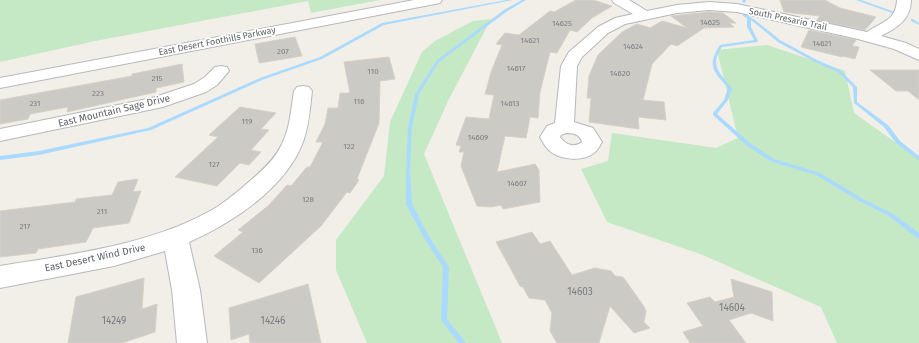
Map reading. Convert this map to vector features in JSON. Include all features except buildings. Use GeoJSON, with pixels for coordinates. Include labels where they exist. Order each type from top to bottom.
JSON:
{"type":"FeatureCollection","features":[{"type":"Feature","properties":{"kind":"street","name":"East Desert Foothills Parkway"},"geometry":{"type":"LineString","coordinates":[[0,73],[394,0]]}},
{"type":"Feature","properties":{"kind":"street","name":"East Desert Foothills Parkway"},"geometry":{"type":"LineString","coordinates":[[0,83],[435,0]]}},
{"type":"Feature","properties":{"kind":"street"},"geometry":{"type":"LineString","coordinates":[[619,0],[649,14]]}},
{"type":"Feature","properties":{"kind":"street"},"geometry":{"type":"LineString","coordinates":[[634,0],[649,14]]}},
{"type":"Feature","properties":{"kind":"street"},"geometry":{"type":"LineString","coordinates":[[870,37],[899,18],[902,14],[904,0]]}},
{"type":"Feature","properties":{"kind":"street","name":"South Presario Trail"},"geometry":{"type":"LineString","coordinates":[[566,127],[564,120],[567,78],[569,66],[575,55],[587,43],[612,25],[620,21],[649,14],[694,6],[720,6],[870,37],[900,46],[919,55]]}},
{"type":"Feature","properties":{"kind":"street","name":"East Mountain Sage Drive"},"geometry":{"type":"LineString","coordinates":[[0,135],[156,103],[200,88],[211,81],[220,71]]}},
{"type":"Feature","properties":{"kind":"street","name":"East Desert Wind Drive"},"geometry":{"type":"LineString","coordinates":[[0,277],[94,260],[144,248],[222,215],[260,185],[279,165],[290,150],[296,133],[303,91]]}},
{"type":"Feature","properties":{"kind":"street"},"geometry":{"type":"LineString","coordinates":[[175,236],[187,296],[192,343]]}},
{"type":"Feature","properties":{"kind":"green space"},"geometry":{"type":"Polygon","coordinates":[[[0,0],[380,0],[311,13],[308,1],[95,41],[0,62],[0,0]]]}},
{"type":"Feature","properties":{"kind":"green space"},"geometry":{"type":"Polygon","coordinates":[[[491,19],[448,101],[424,154],[502,343],[367,343],[336,270],[336,240],[384,176],[390,122],[422,52],[435,41],[473,21],[491,19]]]}},
{"type":"Feature","properties":{"kind":"green space"},"geometry":{"type":"Polygon","coordinates":[[[767,45],[845,71],[854,113],[919,159],[919,343],[837,343],[821,307],[703,255],[607,222],[581,169],[608,161],[612,133],[716,148],[738,138],[717,50],[767,45]]]}},
{"type":"Feature","properties":{"kind":"waterway"},"geometry":{"type":"LineString","coordinates":[[0,158],[39,153],[149,129],[261,79],[321,58],[383,24],[511,0]]}},
{"type":"Feature","properties":{"kind":"waterway"},"geometry":{"type":"LineString","coordinates":[[463,343],[444,320],[446,267],[426,236],[409,204],[408,170],[410,128],[417,94],[438,61],[505,11],[524,0]]}},
{"type":"Feature","properties":{"kind":"waterway"},"geometry":{"type":"LineString","coordinates":[[858,0],[893,12]]}},
{"type":"Feature","properties":{"kind":"waterway"},"geometry":{"type":"LineString","coordinates":[[744,15],[749,18]]}},
{"type":"Feature","properties":{"kind":"waterway"},"geometry":{"type":"LineString","coordinates":[[749,18],[779,41],[814,60],[839,71],[855,87],[855,102],[886,126],[898,142],[919,158]]}},
{"type":"Feature","properties":{"kind":"waterway"},"geometry":{"type":"LineString","coordinates":[[749,18],[749,27],[756,41],[721,46],[714,58],[715,68],[730,88],[726,100],[715,114],[748,144],[772,160],[818,174],[861,200],[891,215],[919,236]]}},
{"type":"Feature","properties":{"kind":"waterway"},"geometry":{"type":"LineString","coordinates":[[912,20],[919,24]]}}]}
